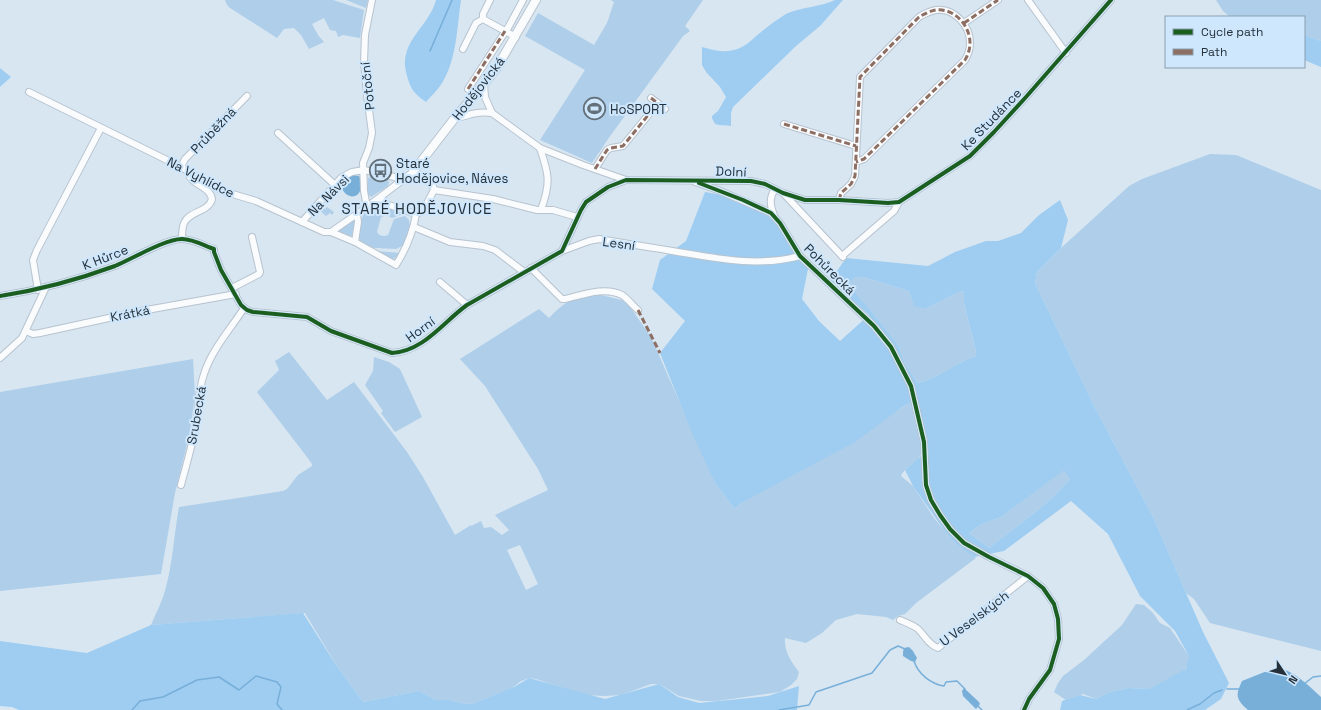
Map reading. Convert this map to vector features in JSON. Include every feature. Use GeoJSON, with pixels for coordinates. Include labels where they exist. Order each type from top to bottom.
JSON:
{"type":"FeatureCollection","features":[{"type":"Feature","properties":{"kind":"street","name":"Potoční"},"geometry":{"type":"LineString","coordinates":[[364,170],[363,163],[369,148],[372,133],[364,62],[365,35],[372,0]]}},
{"type":"Feature","properties":{"kind":"street"},"geometry":{"type":"LineString","coordinates":[[483,19],[483,14],[490,0]]}},
{"type":"Feature","properties":{"kind":"street"},"geometry":{"type":"LineString","coordinates":[[468,89],[478,84],[505,31],[523,0]]}},
{"type":"Feature","properties":{"kind":"street","name":"Hodějovická"},"geometry":{"type":"LineString","coordinates":[[413,172],[454,119],[478,84],[496,69],[536,0]]}},
{"type":"Feature","properties":{"kind":"street"},"geometry":{"type":"LineString","coordinates":[[964,24],[998,0]]}},
{"type":"Feature","properties":{"kind":"street"},"geometry":{"type":"LineString","coordinates":[[1028,0],[1066,53]]}},
{"type":"Feature","properties":{"kind":"street","name":"Ke Studánce"},"geometry":{"type":"LineString","coordinates":[[899,202],[970,156],[1066,53],[1112,0]]}},
{"type":"Feature","properties":{"kind":"street"},"geometry":{"type":"LineString","coordinates":[[839,200],[841,193],[854,180],[860,77],[919,18],[927,12],[937,10],[946,11],[956,16],[964,24],[968,32],[970,42],[969,52],[965,60],[864,159],[856,162]]}},
{"type":"Feature","properties":{"kind":"street"},"geometry":{"type":"LineString","coordinates":[[483,19],[516,36]]}},
{"type":"Feature","properties":{"kind":"street"},"geometry":{"type":"LineString","coordinates":[[463,49],[476,23],[483,19]]}},
{"type":"Feature","properties":{"kind":"street"},"geometry":{"type":"LineString","coordinates":[[454,119],[471,113],[492,113],[478,84]]}},
{"type":"Feature","properties":{"kind":"street","name":"Na Vyhlídce"},"geometry":{"type":"LineString","coordinates":[[29,92],[229,193],[256,201],[302,222]]}},
{"type":"Feature","properties":{"kind":"street","name":"Průběžná"},"geometry":{"type":"LineString","coordinates":[[181,168],[185,159],[247,96]]}},
{"type":"Feature","properties":{"kind":"street"},"geometry":{"type":"LineString","coordinates":[[651,98],[665,109]]}},
{"type":"Feature","properties":{"kind":"street"},"geometry":{"type":"LineString","coordinates":[[595,169],[607,150],[623,146],[658,103]]}},
{"type":"Feature","properties":{"kind":"street","name":"Dolní"},"geometry":{"type":"LineString","coordinates":[[492,113],[540,148],[626,180],[751,181],[765,184],[783,193],[805,200],[839,200],[888,203],[899,202]]}},
{"type":"Feature","properties":{"kind":"street"},"geometry":{"type":"LineString","coordinates":[[784,124],[856,146]]}},
{"type":"Feature","properties":{"kind":"street"},"geometry":{"type":"LineString","coordinates":[[38,290],[33,260],[101,128]]}},
{"type":"Feature","properties":{"kind":"street"},"geometry":{"type":"LineString","coordinates":[[278,133],[335,185]]}},
{"type":"Feature","properties":{"kind":"street"},"geometry":{"type":"LineString","coordinates":[[540,148],[549,179],[541,210]]}},
{"type":"Feature","properties":{"kind":"street","name":"Na Návsi"},"geometry":{"type":"LineString","coordinates":[[364,170],[364,191],[367,207]]}},
{"type":"Feature","properties":{"kind":"street","name":"Na Návsi"},"geometry":{"type":"LineString","coordinates":[[403,179],[364,170],[352,172],[342,177],[302,222],[324,232],[331,232],[355,242],[396,265],[405,250],[414,226],[416,214]]}},
{"type":"Feature","properties":{"kind":"street"},"geometry":{"type":"LineString","coordinates":[[188,172],[192,179],[210,192],[212,199],[210,204],[186,220],[182,229],[182,239],[214,249],[221,270],[244,308]]}},
{"type":"Feature","properties":{"kind":"street"},"geometry":{"type":"LineString","coordinates":[[331,232],[413,172],[432,183],[434,190],[423,211],[416,214],[386,204],[380,197]]}},
{"type":"Feature","properties":{"kind":"street"},"geometry":{"type":"LineString","coordinates":[[562,251],[577,217],[586,202],[595,194],[613,184],[626,180]]}},
{"type":"Feature","properties":{"kind":"street","name":"Pohůrecká"},"geometry":{"type":"LineString","coordinates":[[689,180],[743,200],[774,215],[800,256],[861,312],[874,326],[891,348],[911,386],[924,442],[926,485],[931,500],[940,515],[950,529],[964,543],[1028,576],[1043,588],[1054,604],[1058,619],[1059,639],[1050,670],[1029,699],[1024,710]]}},
{"type":"Feature","properties":{"kind":"street"},"geometry":{"type":"LineString","coordinates":[[774,215],[770,206],[770,199],[775,188]]}},
{"type":"Feature","properties":{"kind":"street"},"geometry":{"type":"LineString","coordinates":[[434,190],[493,199],[531,209],[553,210],[577,217]]}},
{"type":"Feature","properties":{"kind":"street"},"geometry":{"type":"LineString","coordinates":[[783,193],[843,257],[894,211],[899,202]]}},
{"type":"Feature","properties":{"kind":"street"},"geometry":{"type":"LineString","coordinates":[[355,242],[358,222],[357,214]]}},
{"type":"Feature","properties":{"kind":"street"},"geometry":{"type":"LineString","coordinates":[[414,226],[450,242],[483,246],[495,250],[524,272]]}},
{"type":"Feature","properties":{"kind":"street"},"geometry":{"type":"LineString","coordinates":[[232,288],[259,274],[260,272],[252,237]]}},
{"type":"Feature","properties":{"kind":"street","name":"K Hůrce"},"geometry":{"type":"LineString","coordinates":[[0,296],[38,290],[88,276],[165,243],[182,239]]}},
{"type":"Feature","properties":{"kind":"street","name":"Lesní"},"geometry":{"type":"LineString","coordinates":[[562,251],[599,239],[713,259],[756,262],[786,260],[800,256]]}},
{"type":"Feature","properties":{"kind":"street","name":"Horní"},"geometry":{"type":"LineString","coordinates":[[244,308],[254,312],[307,317],[331,331],[392,353],[407,351],[428,339],[467,304],[562,251]]}},
{"type":"Feature","properties":{"kind":"street"},"geometry":{"type":"LineString","coordinates":[[531,268],[562,299],[565,300],[591,293],[610,291],[622,295],[638,310]]}},
{"type":"Feature","properties":{"kind":"street"},"geometry":{"type":"LineString","coordinates":[[440,282],[467,304]]}},
{"type":"Feature","properties":{"kind":"street"},"geometry":{"type":"LineString","coordinates":[[0,358],[22,338],[46,288]]}},
{"type":"Feature","properties":{"kind":"street","name":"Krátká"},"geometry":{"type":"LineString","coordinates":[[26,331],[33,334],[40,333],[141,310],[236,294]]}},
{"type":"Feature","properties":{"kind":"street","name":"Srubecká"},"geometry":{"type":"LineString","coordinates":[[181,485],[194,438],[197,416],[197,399],[204,373],[218,344],[244,308]]}},
{"type":"Feature","properties":{"kind":"street","name":"U Veselských"},"geometry":{"type":"LineString","coordinates":[[900,620],[913,625],[933,646],[938,648],[1028,576]]}},
{"type":"Feature","properties":{"kind":"shaded area"},"geometry":{"type":"Polygon","coordinates":[[[225,0],[333,0],[364,10],[360,38],[343,35],[338,37],[336,31],[330,30],[324,18],[312,24],[324,42],[309,49],[301,35],[294,28],[284,29],[277,38],[230,8],[225,0]]]}},
{"type":"Feature","properties":{"kind":"shaded area"},"geometry":{"type":"Polygon","coordinates":[[[346,0],[368,0],[366,8],[346,0]]]}},
{"type":"Feature","properties":{"kind":"shaded area"},"geometry":{"type":"Polygon","coordinates":[[[436,0],[461,0],[456,43],[451,64],[440,86],[426,102],[415,93],[411,86],[406,72],[405,61],[407,51],[411,43],[432,10],[436,0]]]}},
{"type":"Feature","properties":{"kind":"shaded area","name":"HoSPORT"},"geometry":{"type":"Polygon","coordinates":[[[611,0],[703,0],[685,26],[690,31],[683,36],[592,163],[540,140],[585,70],[525,36],[538,13],[594,45],[607,23],[614,2],[611,0]]]}},
{"type":"Feature","properties":{"kind":"shaded area"},"geometry":{"type":"Polygon","coordinates":[[[835,0],[843,0],[820,26],[796,46],[733,107],[731,113],[731,126],[715,124],[712,116],[718,111],[726,97],[702,65],[702,47],[728,51],[736,49],[744,46],[767,27],[788,13],[835,0]]]}},
{"type":"Feature","properties":{"kind":"shaded area"},"geometry":{"type":"Polygon","coordinates":[[[1216,0],[1321,0],[1321,41],[1305,35],[1305,16],[1229,16],[1223,11],[1216,0]]]}},
{"type":"Feature","properties":{"kind":"shaded area"},"geometry":{"type":"Polygon","coordinates":[[[1305,35],[1321,41],[1321,67],[1305,60],[1305,35]]]}},
{"type":"Feature","properties":{"kind":"shaded area"},"geometry":{"type":"Polygon","coordinates":[[[0,68],[11,77],[0,87],[0,68]]]}},
{"type":"Feature","properties":{"kind":"shaded area"},"geometry":{"type":"Polygon","coordinates":[[[1210,154],[1236,155],[1321,190],[1321,651],[1210,623],[1194,599],[1186,593],[1153,517],[1094,406],[1035,283],[1037,272],[1129,186],[1142,179],[1210,154]]]}},
{"type":"Feature","properties":{"kind":"shaded area"},"geometry":{"type":"Polygon","coordinates":[[[353,175],[359,176],[361,185],[360,191],[357,195],[352,196],[344,192],[342,183],[353,175]]]}},
{"type":"Feature","properties":{"kind":"shaded area"},"geometry":{"type":"Polygon","coordinates":[[[370,176],[381,177],[389,182],[388,186],[371,197],[367,193],[368,179],[370,176]]]}},
{"type":"Feature","properties":{"kind":"shaded area"},"geometry":{"type":"Polygon","coordinates":[[[705,192],[723,195],[766,214],[777,223],[808,269],[802,299],[819,321],[840,341],[869,315],[830,281],[846,258],[928,266],[955,252],[986,241],[998,241],[1021,233],[1039,215],[1060,200],[1068,220],[1061,248],[1037,272],[1035,283],[1094,406],[1153,517],[1203,632],[1229,683],[1221,699],[1205,710],[1060,710],[1062,701],[1080,695],[1096,699],[1110,692],[1129,688],[1149,689],[1186,669],[1189,656],[1175,631],[1140,596],[1108,534],[1071,501],[1004,551],[974,557],[955,543],[913,486],[905,470],[921,456],[922,451],[910,403],[855,442],[741,503],[735,509],[715,483],[692,433],[660,353],[685,321],[652,289],[660,260],[686,241],[705,192]],[[863,277],[854,278],[848,285],[899,346],[905,364],[918,383],[933,378],[961,362],[976,356],[964,303],[964,292],[961,291],[927,308],[923,308],[914,306],[909,291],[863,277]],[[1064,470],[1001,517],[980,525],[969,533],[989,548],[1052,498],[1061,489],[1070,479],[1064,470]]]}},
{"type":"Feature","properties":{"kind":"shaded area"},"geometry":{"type":"Polygon","coordinates":[[[320,206],[325,209],[327,207],[334,212],[332,215],[330,213],[326,216],[318,209],[320,206]]]}},
{"type":"Feature","properties":{"kind":"shaded area"},"geometry":{"type":"Polygon","coordinates":[[[376,206],[387,208],[403,214],[392,218],[387,215],[381,217],[377,232],[380,235],[388,235],[394,219],[405,216],[409,220],[410,227],[404,245],[396,249],[379,248],[366,246],[361,242],[358,231],[363,216],[366,212],[376,206]]]}},
{"type":"Feature","properties":{"kind":"shaded area"},"geometry":{"type":"Polygon","coordinates":[[[353,221],[355,222],[351,238],[337,232],[337,230],[353,221]]]}},
{"type":"Feature","properties":{"kind":"shaded area"},"geometry":{"type":"Polygon","coordinates":[[[376,251],[400,253],[397,257],[392,259],[376,251]]]}},
{"type":"Feature","properties":{"kind":"shaded area"},"geometry":{"type":"Polygon","coordinates":[[[863,277],[909,291],[914,305],[923,308],[927,308],[961,291],[964,292],[964,303],[976,356],[961,362],[933,378],[918,383],[905,364],[899,346],[876,317],[847,285],[854,278],[863,277]]]}},
{"type":"Feature","properties":{"kind":"shaded area"},"geometry":{"type":"Polygon","coordinates":[[[601,295],[622,300],[628,304],[651,337],[715,483],[735,509],[741,503],[910,403],[922,451],[921,455],[906,469],[901,476],[913,486],[934,518],[955,543],[976,558],[916,603],[905,614],[898,616],[893,620],[886,617],[857,614],[836,620],[822,633],[806,643],[785,638],[789,656],[799,672],[797,679],[780,692],[717,701],[701,701],[679,696],[659,684],[651,684],[621,695],[587,695],[529,678],[521,681],[512,688],[472,704],[449,700],[436,700],[419,691],[363,702],[338,668],[305,613],[151,625],[163,597],[168,577],[179,507],[283,491],[287,489],[298,475],[312,466],[307,457],[257,392],[279,370],[275,361],[289,352],[327,400],[354,382],[407,452],[423,477],[455,535],[471,525],[481,521],[484,528],[491,527],[502,535],[509,530],[495,515],[548,490],[538,469],[485,386],[460,359],[539,309],[549,318],[561,306],[572,300],[601,295]],[[520,545],[507,550],[526,590],[538,584],[520,545]]]}},
{"type":"Feature","properties":{"kind":"shaded area"},"geometry":{"type":"Polygon","coordinates":[[[374,357],[389,362],[400,369],[422,417],[395,432],[381,413],[383,411],[365,385],[373,371],[374,357]]]}},
{"type":"Feature","properties":{"kind":"shaded area"},"geometry":{"type":"Polygon","coordinates":[[[193,359],[195,396],[189,436],[175,493],[161,574],[0,591],[0,392],[193,359]]]}},
{"type":"Feature","properties":{"kind":"shaded area"},"geometry":{"type":"Polygon","coordinates":[[[1064,469],[1070,479],[1061,489],[1052,498],[989,548],[969,533],[980,525],[1001,517],[1064,469]]]}},
{"type":"Feature","properties":{"kind":"shaded area"},"geometry":{"type":"Polygon","coordinates":[[[1136,604],[1144,605],[1153,613],[1160,623],[1170,628],[1189,656],[1189,663],[1184,671],[1149,689],[1129,688],[1110,692],[1096,699],[1083,694],[1066,700],[1054,692],[1063,676],[1084,660],[1122,625],[1136,604]]]}},
{"type":"Feature","properties":{"kind":"shaded area"},"geometry":{"type":"Polygon","coordinates":[[[303,613],[338,668],[363,702],[419,691],[436,700],[449,700],[472,704],[514,687],[529,678],[605,699],[659,684],[678,697],[699,703],[768,696],[799,686],[797,710],[19,710],[12,707],[0,706],[0,641],[87,653],[151,625],[303,613]]]}},
{"type":"Feature","properties":{"kind":"shaded area"},"geometry":{"type":"Polygon","coordinates":[[[909,647],[917,658],[915,662],[903,656],[904,648],[909,647]]]}},
{"type":"Feature","properties":{"kind":"shaded area"},"geometry":{"type":"Polygon","coordinates":[[[1277,667],[1295,675],[1321,697],[1321,710],[1248,710],[1238,697],[1238,690],[1242,681],[1277,667]]]}},
{"type":"Feature","properties":{"kind":"shaded area"},"geometry":{"type":"Polygon","coordinates":[[[964,688],[979,702],[980,704],[976,709],[963,696],[962,691],[964,688]]]}},
{"type":"Feature","properties":{"kind":"waterway"},"geometry":{"type":"LineString","coordinates":[[430,51],[452,0]]}},
{"type":"Feature","properties":{"kind":"waterway"},"geometry":{"type":"LineString","coordinates":[[779,710],[809,705],[816,692],[872,673],[890,650],[898,646],[905,649]]}},
{"type":"Feature","properties":{"kind":"waterway"},"geometry":{"type":"LineString","coordinates":[[914,661],[922,674],[930,681],[944,686],[946,682],[957,681],[965,689]]}},
{"type":"Feature","properties":{"kind":"waterway"},"geometry":{"type":"LineString","coordinates":[[132,710],[140,701],[163,697],[197,680],[219,677],[239,690],[256,676],[277,682],[281,687],[277,704],[282,710]]}},
{"type":"Feature","properties":{"kind":"waterway"},"geometry":{"type":"LineString","coordinates":[[1304,684],[1313,677],[1321,676]]}},
{"type":"Feature","properties":{"kind":"waterway"},"geometry":{"type":"LineString","coordinates":[[1227,689],[1239,689]]}},
{"type":"Feature","properties":{"kind":"waterway"},"geometry":{"type":"LineString","coordinates":[[1187,710],[1200,704],[1214,693],[1222,690]]}},
{"type":"Feature","properties":{"kind":"waterway"},"geometry":{"type":"LineString","coordinates":[[977,705],[982,710]]}},
{"type":"Feature","properties":{"kind":"marked path"},"geometry":{"type":"LineString","coordinates":[[964,23],[998,0]]}},
{"type":"Feature","properties":{"kind":"marked path"},"geometry":{"type":"LineString","coordinates":[[839,200],[841,193],[851,184],[855,176],[860,77],[919,17],[936,10],[943,10],[955,15],[964,24],[969,36],[970,47],[965,60],[864,159],[856,162]]}},
{"type":"Feature","properties":{"kind":"marked path"},"geometry":{"type":"LineString","coordinates":[[468,89],[505,31]]}},
{"type":"Feature","properties":{"kind":"marked path"},"geometry":{"type":"LineString","coordinates":[[651,98],[665,109]]}},
{"type":"Feature","properties":{"kind":"marked path"},"geometry":{"type":"LineString","coordinates":[[595,169],[607,150],[623,146],[658,103]]}},
{"type":"Feature","properties":{"kind":"marked path"},"geometry":{"type":"LineString","coordinates":[[784,124],[856,146]]}},
{"type":"Feature","properties":{"kind":"marked path"},"geometry":{"type":"LineString","coordinates":[[638,310],[660,353]]}},
{"type":"Feature","properties":{"kind":"cycle path"},"geometry":{"type":"LineString","coordinates":[[0,296],[44,288],[86,276],[115,266],[167,242],[186,239],[214,249],[221,270],[241,305],[247,310],[253,312],[307,317],[331,331],[392,353],[403,351],[414,347],[432,335],[467,305],[562,251],[586,202],[608,187],[626,180],[751,181],[765,184],[783,193],[805,200],[839,200],[888,203],[899,202],[970,156],[1026,97],[1111,0]]}},
{"type":"Feature","properties":{"kind":"cycle path"},"geometry":{"type":"LineString","coordinates":[[699,183],[743,200],[771,213],[780,223],[800,256],[874,326],[891,347],[911,386],[924,442],[926,485],[931,500],[940,515],[950,529],[964,543],[1028,576],[1043,588],[1054,604],[1058,619],[1059,639],[1050,670],[1029,699],[1024,710]]}},
{"type":"Feature","properties":{"kind":"place","name":"HoSPORT"},"geometry":{"type":"Point","coordinates":[595,109]}},
{"type":"Feature","properties":{"kind":"place","name":"Staré Hodějovice, Náves"},"geometry":{"type":"Point","coordinates":[380,170]}},
{"type":"Feature","properties":{"kind":"district","name":"STARÉ HODĚJOVICE"},"geometry":{"type":"Point","coordinates":[417,209]}}]}
